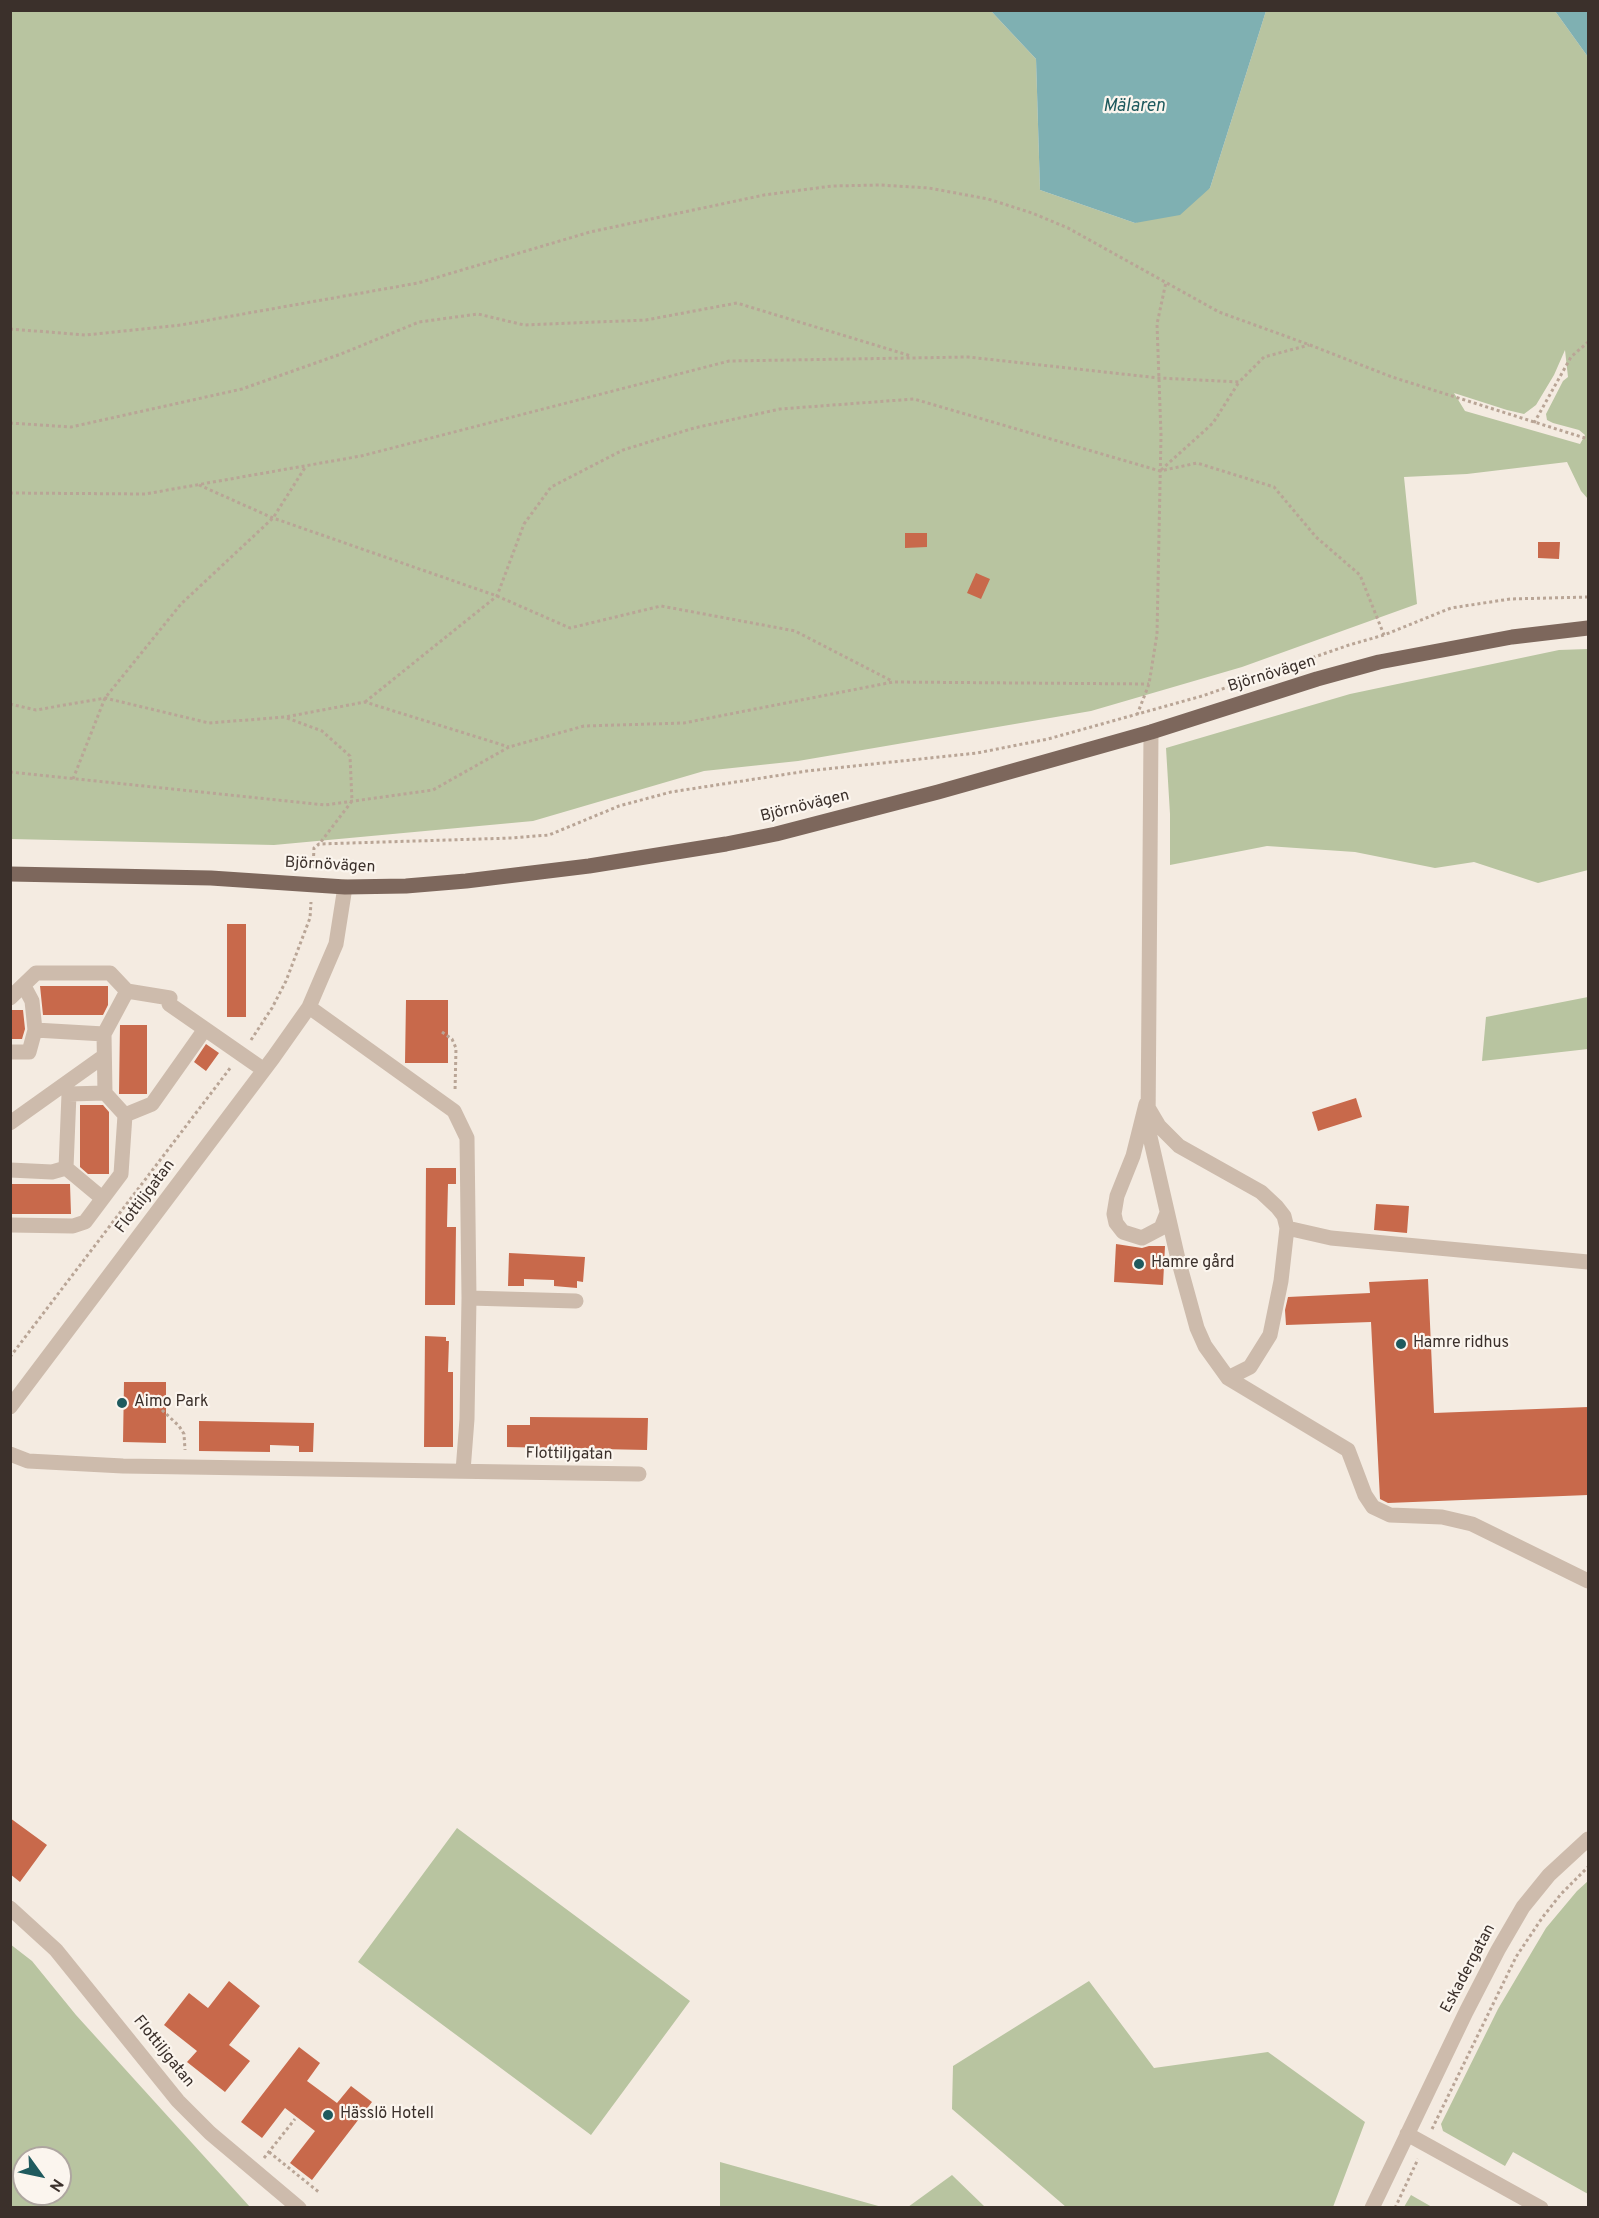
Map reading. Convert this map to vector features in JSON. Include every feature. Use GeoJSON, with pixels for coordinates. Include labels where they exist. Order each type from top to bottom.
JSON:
{"type":"FeatureCollection","features":[{"type":"Feature","properties":{"kind":"main road","name":"Björnövägen"},"geometry":{"type":"LineString","coordinates":[[10,874],[211,878],[345,887],[466,882],[589,866],[776,834],[938,792],[1151,732],[1317,679],[1379,662],[1512,638],[1588,628]]}},
{"type":"Feature","properties":{"kind":"street"},"geometry":{"type":"LineString","coordinates":[[1151,732],[1146,1104],[1148,1128],[1197,1328],[1205,1346],[1228,1377],[1348,1450],[1365,1495],[1373,1507],[1390,1515],[1442,1517],[1472,1524],[1588,1581]]}},
{"type":"Feature","properties":{"kind":"street","name":"Flottiljgatan"},"geometry":{"type":"LineString","coordinates":[[10,1407],[309,1007],[336,944],[345,887]]}},
{"type":"Feature","properties":{"kind":"street"},"geometry":{"type":"LineString","coordinates":[[10,998],[36,973],[110,973],[127,991],[170,1001],[205,1029],[264,1070]]}},
{"type":"Feature","properties":{"kind":"street"},"geometry":{"type":"LineString","coordinates":[[10,1052],[29,1052],[35,1030],[32,1001],[24,986]]}},
{"type":"Feature","properties":{"kind":"street"},"geometry":{"type":"LineString","coordinates":[[10,1226],[73,1226],[85,1222],[121,1174],[125,1115],[105,1093],[104,1034],[127,991]]}},
{"type":"Feature","properties":{"kind":"street"},"geometry":{"type":"LineString","coordinates":[[309,1007],[454,1111],[467,1138],[469,1298],[467,1419],[462,1471]]}},
{"type":"Feature","properties":{"kind":"street"},"geometry":{"type":"LineString","coordinates":[[125,1115],[152,1104],[205,1029]]}},
{"type":"Feature","properties":{"kind":"street"},"geometry":{"type":"LineString","coordinates":[[35,1030],[104,1034]]}},
{"type":"Feature","properties":{"kind":"street"},"geometry":{"type":"LineString","coordinates":[[10,1123],[66,1090],[104,1056]]}},
{"type":"Feature","properties":{"kind":"street"},"geometry":{"type":"LineString","coordinates":[[66,1090],[105,1093]]}},
{"type":"Feature","properties":{"kind":"street"},"geometry":{"type":"LineString","coordinates":[[66,1090],[66,1168]]}},
{"type":"Feature","properties":{"kind":"street"},"geometry":{"type":"LineString","coordinates":[[1146,1104],[1133,1156],[1117,1196],[1114,1214],[1116,1223],[1123,1232],[1142,1238],[1161,1228],[1167,1213]]}},
{"type":"Feature","properties":{"kind":"street"},"geometry":{"type":"LineString","coordinates":[[1146,1104],[1159,1126],[1179,1146],[1261,1192],[1284,1216],[1287,1228],[1281,1281],[1270,1335],[1250,1368],[1228,1377]]}},
{"type":"Feature","properties":{"kind":"street"},"geometry":{"type":"LineString","coordinates":[[66,1168],[102,1198]]}},
{"type":"Feature","properties":{"kind":"street"},"geometry":{"type":"LineString","coordinates":[[10,1170],[52,1172],[66,1168]]}},
{"type":"Feature","properties":{"kind":"street"},"geometry":{"type":"LineString","coordinates":[[1287,1228],[1331,1238],[1588,1262]]}},
{"type":"Feature","properties":{"kind":"street"},"geometry":{"type":"LineString","coordinates":[[469,1298],[576,1301]]}},
{"type":"Feature","properties":{"kind":"street","name":"Flottiljgatan"},"geometry":{"type":"LineString","coordinates":[[10,1454],[28,1461],[184,1467],[639,1474]]}},
{"type":"Feature","properties":{"kind":"street","name":"Eskadergatan"},"geometry":{"type":"LineString","coordinates":[[1372,2208],[1466,2012],[1523,1907],[1549,1875],[1588,1839]]}},
{"type":"Feature","properties":{"kind":"street","name":"Flottiljgatan"},"geometry":{"type":"LineString","coordinates":[[10,1908],[56,1950],[178,2101],[210,2133],[299,2208]]}},
{"type":"Feature","properties":{"kind":"street"},"geometry":{"type":"LineString","coordinates":[[1407,2134],[1541,2208]]}},
{"type":"Feature","properties":{"kind":"path"},"geometry":{"type":"LineString","coordinates":[[10,329],[22,328],[86,335],[181,326],[418,284],[590,232],[764,195],[832,186],[880,185],[929,188],[988,199],[1032,213],[1068,228],[1219,312],[1392,377],[1588,439]]}},
{"type":"Feature","properties":{"kind":"path"},"geometry":{"type":"LineString","coordinates":[[1137,715],[1149,684],[1157,634],[1160,471],[1158,324],[1166,282]]}},
{"type":"Feature","properties":{"kind":"path"},"geometry":{"type":"LineString","coordinates":[[10,423],[71,427],[242,389],[341,354],[419,322],[478,314],[524,325],[624,321],[646,320],[737,303],[916,358]]}},
{"type":"Feature","properties":{"kind":"path"},"geometry":{"type":"LineString","coordinates":[[1534,423],[1571,357],[1588,342]]}},
{"type":"Feature","properties":{"kind":"path"},"geometry":{"type":"LineString","coordinates":[[1160,471],[1213,423],[1239,382],[1264,357],[1311,345]]}},
{"type":"Feature","properties":{"kind":"path"},"geometry":{"type":"LineString","coordinates":[[10,493],[145,494],[361,456],[729,361],[968,357],[1159,378],[1239,382]]}},
{"type":"Feature","properties":{"kind":"path"},"geometry":{"type":"LineString","coordinates":[[366,702],[497,596],[525,524],[551,487],[623,450],[694,428],[780,409],[914,399],[1160,471],[1197,463],[1274,488],[1316,537],[1360,575],[1384,635]]}},
{"type":"Feature","properties":{"kind":"path"},"geometry":{"type":"LineString","coordinates":[[73,779],[105,698],[181,604],[273,518],[306,466]]}},
{"type":"Feature","properties":{"kind":"path"},"geometry":{"type":"LineString","coordinates":[[198,485],[273,518],[497,596],[570,628],[661,606],[795,631],[893,682]]}},
{"type":"Feature","properties":{"kind":"path"},"geometry":{"type":"LineString","coordinates":[[10,772],[325,805],[433,790],[509,747],[584,726],[684,723],[893,682],[1149,684]]}},
{"type":"Feature","properties":{"kind":"path"},"geometry":{"type":"LineString","coordinates":[[10,704],[36,710],[105,698],[209,723],[285,717],[366,702],[509,747]]}},
{"type":"Feature","properties":{"kind":"path"},"geometry":{"type":"LineString","coordinates":[[285,717],[322,731],[350,756],[352,801],[319,844]]}},
{"type":"Feature","properties":{"kind":"path"},"geometry":{"type":"LineString","coordinates":[[442,1032],[452,1040],[456,1048],[454,1111]]}},
{"type":"Feature","properties":{"kind":"path"},"geometry":{"type":"LineString","coordinates":[[162,1410],[184,1434],[184,1467]]}},
{"type":"Feature","properties":{"kind":"path"},"geometry":{"type":"LineString","coordinates":[[1395,2208],[1516,1957],[1561,1894],[1588,1867]]}},
{"type":"Feature","properties":{"kind":"path"},"geometry":{"type":"LineString","coordinates":[[254,2171],[295,2119]]}},
{"type":"Feature","properties":{"kind":"path"},"geometry":{"type":"LineString","coordinates":[[269,2152],[320,2193]]}},
{"type":"Feature","properties":{"kind":"green space"},"geometry":{"type":"Polygon","coordinates":[[[10,11],[991,11],[1036,59],[1040,190],[1135,223],[1210,188],[1266,11],[1555,11],[1588,57],[1588,499],[1581,491],[1567,462],[1467,474],[1404,477],[1417,604],[1242,667],[1091,711],[798,761],[704,771],[533,821],[274,845],[11,839],[10,11]],[[1565,350],[1554,375],[1536,405],[1524,414],[1454,393],[1465,411],[1580,444],[1585,435],[1579,430],[1547,420],[1546,414],[1563,381],[1568,377],[1565,350]]]}},
{"type":"Feature","properties":{"kind":"green space"},"geometry":{"type":"Polygon","coordinates":[[[1588,649],[1588,870],[1538,883],[1474,862],[1435,868],[1355,852],[1267,846],[1170,865],[1166,748],[1350,694],[1559,650],[1588,649]]]}},
{"type":"Feature","properties":{"kind":"green space"},"geometry":{"type":"Polygon","coordinates":[[[1588,997],[1588,1049],[1482,1061],[1486,1017],[1588,997]]]}},
{"type":"Feature","properties":{"kind":"green space"},"geometry":{"type":"Polygon","coordinates":[[[457,1828],[690,2001],[591,2135],[358,1962],[457,1828]]]}},
{"type":"Feature","properties":{"kind":"green space"},"geometry":{"type":"Polygon","coordinates":[[[1588,1881],[1588,2194],[1513,2152],[1505,2166],[1443,2131],[1441,2124],[1498,2009],[1546,1928],[1588,1881]]]}},
{"type":"Feature","properties":{"kind":"green space"},"geometry":{"type":"Polygon","coordinates":[[[10,1944],[32,1961],[76,2015],[250,2207],[11,2207],[10,1944]]]}},
{"type":"Feature","properties":{"kind":"green space"},"geometry":{"type":"Polygon","coordinates":[[[1089,1981],[1154,2068],[1268,2052],[1365,2122],[1333,2207],[1066,2207],[952,2109],[953,2066],[1089,1981]]]}},
{"type":"Feature","properties":{"kind":"green space"},"geometry":{"type":"Polygon","coordinates":[[[720,2162],[882,2207],[720,2207],[720,2162]]]}},
{"type":"Feature","properties":{"kind":"green space"},"geometry":{"type":"Polygon","coordinates":[[[952,2175],[985,2207],[908,2207],[952,2175]]]}},
{"type":"Feature","properties":{"kind":"green space"},"geometry":{"type":"Polygon","coordinates":[[[1411,2195],[1432,2207],[1404,2207],[1411,2195]]]}},
{"type":"Feature","properties":{"kind":"water","name":"Mälaren"},"geometry":{"type":"Polygon","coordinates":[[[991,11],[1266,11],[1210,188],[1180,215],[1135,223],[1040,190],[1036,59],[991,11]]]}},
{"type":"Feature","properties":{"kind":"water"},"geometry":{"type":"Polygon","coordinates":[[[1555,11],[1588,11],[1588,57],[1555,11]]]}},
{"type":"Feature","properties":{"kind":"building"},"geometry":{"type":"Polygon","coordinates":[[[905,533],[927,533],[927,547],[905,548],[905,533]]]}},
{"type":"Feature","properties":{"kind":"building"},"geometry":{"type":"Polygon","coordinates":[[[1538,542],[1560,542],[1559,559],[1538,558],[1538,542]]]}},
{"type":"Feature","properties":{"kind":"building"},"geometry":{"type":"Polygon","coordinates":[[[976,573],[990,579],[981,599],[967,593],[976,573]]]}},
{"type":"Feature","properties":{"kind":"building"},"geometry":{"type":"Polygon","coordinates":[[[227,924],[246,924],[246,1017],[227,1017],[227,924]]]}},
{"type":"Feature","properties":{"kind":"building"},"geometry":{"type":"Polygon","coordinates":[[[40,986],[108,986],[108,1005],[103,1015],[43,1015],[40,986]]]}},
{"type":"Feature","properties":{"kind":"building"},"geometry":{"type":"Polygon","coordinates":[[[406,1000],[448,1000],[448,1063],[405,1063],[406,1000]]]}},
{"type":"Feature","properties":{"kind":"building"},"geometry":{"type":"Polygon","coordinates":[[[10,1010],[23,1010],[25,1029],[22,1039],[10,1039],[10,1010]]]}},
{"type":"Feature","properties":{"kind":"building"},"geometry":{"type":"Polygon","coordinates":[[[120,1025],[147,1025],[147,1094],[119,1094],[120,1025]]]}},
{"type":"Feature","properties":{"kind":"building"},"geometry":{"type":"Polygon","coordinates":[[[206,1044],[219,1053],[206,1071],[194,1062],[206,1044]]]}},
{"type":"Feature","properties":{"kind":"building"},"geometry":{"type":"Polygon","coordinates":[[[1356,1098],[1362,1117],[1318,1131],[1312,1112],[1356,1098]]]}},
{"type":"Feature","properties":{"kind":"building"},"geometry":{"type":"Polygon","coordinates":[[[80,1105],[103,1105],[109,1112],[109,1174],[88,1174],[80,1167],[80,1105]]]}},
{"type":"Feature","properties":{"kind":"building"},"geometry":{"type":"Polygon","coordinates":[[[426,1168],[456,1168],[456,1184],[448,1184],[447,1227],[456,1227],[455,1305],[425,1305],[426,1168]]]}},
{"type":"Feature","properties":{"kind":"building"},"geometry":{"type":"Polygon","coordinates":[[[10,1184],[70,1184],[71,1214],[10,1214],[10,1184]]]}},
{"type":"Feature","properties":{"kind":"building"},"geometry":{"type":"Polygon","coordinates":[[[1376,1204],[1409,1206],[1407,1233],[1374,1230],[1376,1204]]]}},
{"type":"Feature","properties":{"kind":"building","name":"Hamre gård"},"geometry":{"type":"Polygon","coordinates":[[[1116,1244],[1142,1248],[1165,1246],[1163,1285],[1114,1282],[1116,1244]]]}},
{"type":"Feature","properties":{"kind":"building"},"geometry":{"type":"Polygon","coordinates":[[[509,1253],[585,1257],[583,1282],[577,1281],[577,1288],[554,1286],[554,1280],[524,1279],[524,1286],[508,1286],[509,1253]]]}},
{"type":"Feature","properties":{"kind":"building","name":"Hamre ridhus"},"geometry":{"type":"Polygon","coordinates":[[[1428,1279],[1434,1413],[1588,1407],[1588,1495],[1388,1503],[1380,1499],[1371,1322],[1286,1325],[1285,1310],[1288,1297],[1370,1293],[1369,1282],[1428,1279]]]}},
{"type":"Feature","properties":{"kind":"building"},"geometry":{"type":"Polygon","coordinates":[[[425,1336],[446,1337],[446,1341],[449,1341],[448,1372],[453,1372],[453,1447],[424,1447],[425,1336]]]}},
{"type":"Feature","properties":{"kind":"building"},"geometry":{"type":"Polygon","coordinates":[[[124,1382],[166,1382],[166,1443],[123,1442],[124,1382]]]}},
{"type":"Feature","properties":{"kind":"building"},"geometry":{"type":"Polygon","coordinates":[[[530,1417],[648,1418],[647,1450],[507,1447],[507,1425],[530,1425],[530,1417]]]}},
{"type":"Feature","properties":{"kind":"building"},"geometry":{"type":"Polygon","coordinates":[[[199,1421],[314,1423],[313,1452],[299,1452],[299,1446],[270,1445],[270,1452],[199,1451],[199,1421]]]}},
{"type":"Feature","properties":{"kind":"building"},"geometry":{"type":"Polygon","coordinates":[[[10,1818],[47,1845],[20,1882],[10,1874],[10,1818]]]}},
{"type":"Feature","properties":{"kind":"building"},"geometry":{"type":"Polygon","coordinates":[[[229,1981],[260,2006],[229,2045],[250,2061],[225,2092],[187,2062],[197,2051],[164,2025],[189,1993],[208,2008],[229,1981]]]}},
{"type":"Feature","properties":{"kind":"building","name":"Hässlö Hotell"},"geometry":{"type":"Polygon","coordinates":[[[299,2047],[320,2063],[307,2081],[337,2103],[351,2086],[372,2102],[312,2180],[290,2163],[315,2131],[285,2108],[262,2138],[241,2122],[299,2047]]]}},
{"type":"Feature","properties":{"kind":"place","name":"Hamre gård"},"geometry":{"type":"Point","coordinates":[1139,1264]}},
{"type":"Feature","properties":{"kind":"place","name":"Hamre ridhus"},"geometry":{"type":"Point","coordinates":[1401,1344]}},
{"type":"Feature","properties":{"kind":"place","name":"Aimo Park"},"geometry":{"type":"Point","coordinates":[122,1403]}},
{"type":"Feature","properties":{"kind":"place","name":"Hässlö Hotell"},"geometry":{"type":"Point","coordinates":[328,2115]}}]}
